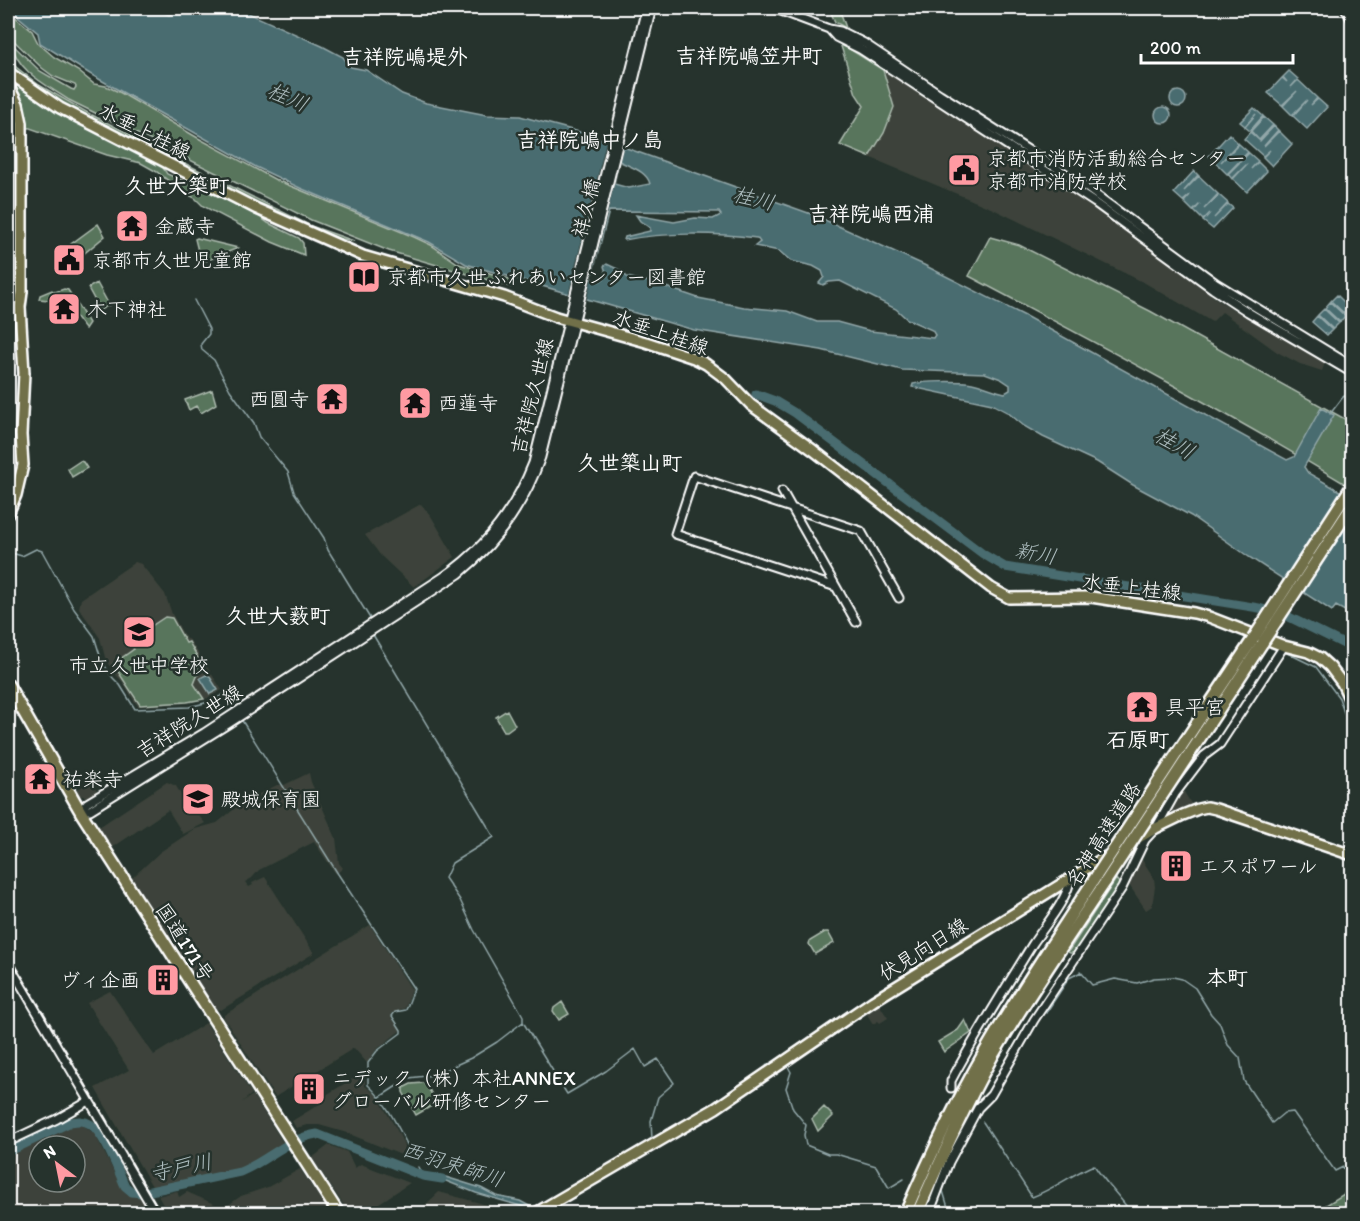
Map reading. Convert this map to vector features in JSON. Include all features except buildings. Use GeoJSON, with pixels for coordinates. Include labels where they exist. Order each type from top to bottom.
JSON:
{"type":"FeatureCollection","features":[{"type":"Feature","properties":{"kind":"highway","name":"名神高速道路"},"geometry":{"type":"LineString","coordinates":[[905,1214],[929,1159],[1017,1008],[1258,640],[1353,486]]}},
{"type":"Feature","properties":{"kind":"highway","name":"名神高速道路"},"geometry":{"type":"LineString","coordinates":[[1258,640],[1353,506]]}},
{"type":"Feature","properties":{"kind":"highway","name":"国道171号"},"geometry":{"type":"LineString","coordinates":[[8,685],[80,811],[339,1214]]}},
{"type":"Feature","properties":{"kind":"highway","name":"名神高速道路"},"geometry":{"type":"LineString","coordinates":[[916,1214],[969,1089]]}},
{"type":"Feature","properties":{"kind":"highway"},"geometry":{"type":"LineString","coordinates":[[922,1214],[931,1192],[935,1172]]}},
{"type":"Feature","properties":{"kind":"main road","name":"水垂上桂線"},"geometry":{"type":"LineString","coordinates":[[8,72],[34,93],[60,108],[257,209],[363,256],[504,297],[571,322],[694,358],[726,379],[751,405],[991,588],[1009,598],[1091,597],[1194,613],[1284,646],[1308,652],[1325,662],[1347,690],[1353,705]]}},
{"type":"Feature","properties":{"kind":"main road"},"geometry":{"type":"LineString","coordinates":[[8,86],[18,104],[22,123],[22,292],[20,308],[24,373],[21,435],[23,465],[18,489],[8,514]]}},
{"type":"Feature","properties":{"kind":"main road","name":"伏見向日線"},"geometry":{"type":"LineString","coordinates":[[534,1214],[716,1108],[880,997],[1071,877],[1156,828],[1197,809],[1207,807],[1235,814],[1353,855]]}},
{"type":"Feature","properties":{"kind":"street","name":"祥久橋"},"geometry":{"type":"LineString","coordinates":[[574,311],[646,8]]}},
{"type":"Feature","properties":{"kind":"street","name":"祥久橋"},"geometry":{"type":"LineString","coordinates":[[574,311],[652,8]]}},
{"type":"Feature","properties":{"kind":"street"},"geometry":{"type":"LineString","coordinates":[[773,8],[840,31],[864,43],[1080,183],[1216,283],[1353,366]]}},
{"type":"Feature","properties":{"kind":"street"},"geometry":{"type":"LineString","coordinates":[[1345,8],[1353,21]]}},
{"type":"Feature","properties":{"kind":"street"},"geometry":{"type":"LineString","coordinates":[[830,29],[836,37],[860,49],[1095,203],[1213,289],[1353,373]]}},
{"type":"Feature","properties":{"kind":"street","name":"吉祥院久世線"},"geometry":{"type":"LineString","coordinates":[[80,811],[90,810],[172,760],[459,574],[491,545],[514,506],[526,491],[541,456],[574,311]]}},
{"type":"Feature","properties":{"kind":"street"},"geometry":{"type":"LineString","coordinates":[[836,587],[675,534],[694,476],[861,531],[899,598]]}},
{"type":"Feature","properties":{"kind":"street"},"geometry":{"type":"LineString","coordinates":[[782,491],[856,622]]}},
{"type":"Feature","properties":{"kind":"street"},"geometry":{"type":"LineString","coordinates":[[929,1214],[950,1162],[978,1108],[991,1095],[1034,1020],[1117,896],[1146,840],[1156,828],[1175,794],[1198,762],[1220,744],[1284,646]]}},
{"type":"Feature","properties":{"kind":"street"},"geometry":{"type":"LineString","coordinates":[[951,1088],[951,1081],[980,1027],[1060,902],[1070,885],[1071,877]]}},
{"type":"Feature","properties":{"kind":"street"},"geometry":{"type":"LineString","coordinates":[[8,963],[144,1192],[153,1212]]}},
{"type":"Feature","properties":{"kind":"street"},"geometry":{"type":"LineString","coordinates":[[8,1142],[89,1101]]}},
{"type":"Feature","properties":{"kind":"shaded area"},"geometry":{"type":"Polygon","coordinates":[[[883,70],[1102,213],[1221,302],[1325,363],[1322,371],[1300,364],[1277,352],[1222,312],[1212,322],[1145,283],[993,209],[869,157],[884,133],[894,107],[883,70]]]}},
{"type":"Feature","properties":{"kind":"shaded area"},"geometry":{"type":"Polygon","coordinates":[[[421,504],[431,516],[455,557],[414,587],[381,556],[365,535],[421,504]]]}},
{"type":"Feature","properties":{"kind":"shaded area","name":"市立久世中学校"},"geometry":{"type":"Polygon","coordinates":[[[135,562],[141,564],[165,594],[172,614],[186,639],[189,639],[222,690],[208,698],[188,703],[138,706],[124,683],[106,661],[100,638],[79,608],[81,599],[135,562]]]}},
{"type":"Feature","properties":{"kind":"shaded area"},"geometry":{"type":"Polygon","coordinates":[[[309,773],[336,838],[339,863],[343,868],[336,874],[314,842],[259,870],[245,882],[249,887],[253,885],[252,883],[265,877],[314,953],[221,1010],[216,1009],[132,878],[160,852],[195,829],[217,823],[243,802],[277,785],[284,785],[309,773]]]}},
{"type":"Feature","properties":{"kind":"shaded area"},"geometry":{"type":"Polygon","coordinates":[[[92,781],[97,791],[87,797],[78,795],[76,790],[92,781]]]}},
{"type":"Feature","properties":{"kind":"shaded area"},"geometry":{"type":"Polygon","coordinates":[[[167,782],[176,786],[183,798],[205,823],[183,834],[168,810],[112,848],[99,827],[167,782]]]}},
{"type":"Feature","properties":{"kind":"shaded area"},"geometry":{"type":"Polygon","coordinates":[[[1183,790],[1193,807],[1174,815],[1170,809],[1183,790]]]}},
{"type":"Feature","properties":{"kind":"shaded area"},"geometry":{"type":"Polygon","coordinates":[[[1141,858],[1154,878],[1155,887],[1152,906],[1146,910],[1129,885],[1141,858]]]}},
{"type":"Feature","properties":{"kind":"shaded area"},"geometry":{"type":"Polygon","coordinates":[[[370,925],[412,990],[405,1008],[392,1013],[391,1017],[401,1030],[376,1050],[367,1063],[354,1048],[275,1097],[224,1015],[370,925]]]}},
{"type":"Feature","properties":{"kind":"shaded area"},"geometry":{"type":"Polygon","coordinates":[[[110,991],[154,1055],[206,1023],[252,1094],[242,1102],[253,1095],[284,1144],[245,1168],[153,1188],[95,1088],[129,1070],[87,1003],[110,991]]]}},
{"type":"Feature","properties":{"kind":"shaded area"},"geometry":{"type":"Polygon","coordinates":[[[878,1003],[888,1018],[873,1024],[865,1011],[878,1003]]]}},
{"type":"Feature","properties":{"kind":"shaded area"},"geometry":{"type":"Polygon","coordinates":[[[365,1071],[365,1086],[376,1094],[411,1159],[347,1133],[319,1125],[296,1128],[292,1121],[323,1102],[323,1097],[365,1071]]]}},
{"type":"Feature","properties":{"kind":"shaded area"},"geometry":{"type":"Polygon","coordinates":[[[83,1125],[95,1134],[122,1188],[127,1194],[141,1197],[146,1210],[140,1214],[8,1213],[8,1156],[27,1147],[27,1194],[87,1194],[87,1134],[55,1134],[72,1126],[83,1125]]]}},
{"type":"Feature","properties":{"kind":"shaded area"},"geometry":{"type":"Polygon","coordinates":[[[329,1145],[347,1152],[355,1168],[361,1164],[410,1183],[364,1213],[349,1213],[312,1158],[329,1145]]]}},
{"type":"Feature","properties":{"kind":"shaded area"},"geometry":{"type":"Polygon","coordinates":[[[300,1169],[330,1213],[217,1213],[241,1196],[268,1187],[300,1169]]]}},
{"type":"Feature","properties":{"kind":"shaded area"},"geometry":{"type":"Polygon","coordinates":[[[177,1191],[179,1197],[187,1192],[221,1207],[211,1213],[168,1213],[158,1196],[177,1191]]]}},
{"type":"Feature","properties":{"kind":"shaded area"},"geometry":{"type":"Polygon","coordinates":[[[439,1192],[491,1206],[495,1213],[437,1214],[434,1211],[417,1213],[439,1192]]]}},
{"type":"Feature","properties":{"kind":"green space"},"geometry":{"type":"Polygon","coordinates":[[[829,8],[839,8],[846,28],[835,22],[829,8]]]}},
{"type":"Feature","properties":{"kind":"green space"},"geometry":{"type":"Polygon","coordinates":[[[8,11],[32,31],[38,43],[54,57],[78,71],[94,84],[106,86],[121,93],[276,180],[414,237],[431,245],[459,264],[513,280],[512,287],[389,251],[311,220],[69,100],[42,83],[20,62],[11,43],[40,71],[71,89],[74,90],[76,87],[42,68],[8,35],[8,11]]]}},
{"type":"Feature","properties":{"kind":"green space"},"geometry":{"type":"Polygon","coordinates":[[[840,43],[883,70],[894,107],[884,133],[869,157],[840,145],[864,106],[856,94],[840,43]]]}},
{"type":"Feature","properties":{"kind":"green space"},"geometry":{"type":"Polygon","coordinates":[[[8,45],[16,67],[39,85],[90,114],[87,120],[8,69],[8,45]]]}},
{"type":"Feature","properties":{"kind":"green space"},"geometry":{"type":"Polygon","coordinates":[[[8,75],[158,160],[167,174],[252,211],[268,223],[299,238],[303,243],[304,255],[272,242],[203,206],[195,198],[141,163],[107,155],[24,126],[8,82],[8,75]]]}},
{"type":"Feature","properties":{"kind":"green space"},"geometry":{"type":"Polygon","coordinates":[[[92,115],[163,151],[160,158],[89,121],[92,115]]]}},
{"type":"Feature","properties":{"kind":"green space"},"geometry":{"type":"Polygon","coordinates":[[[166,154],[311,226],[354,241],[320,236],[163,159],[166,154]]]}},
{"type":"Feature","properties":{"kind":"green space"},"geometry":{"type":"Polygon","coordinates":[[[98,224],[105,236],[79,256],[71,244],[98,224]]]}},
{"type":"Feature","properties":{"kind":"green space"},"geometry":{"type":"Polygon","coordinates":[[[990,237],[1019,245],[1150,311],[1352,423],[1352,488],[1210,405],[969,276],[990,237]]]}},
{"type":"Feature","properties":{"kind":"green space"},"geometry":{"type":"Polygon","coordinates":[[[195,239],[238,248],[201,263],[195,239]]]}},
{"type":"Feature","properties":{"kind":"green space"},"geometry":{"type":"Polygon","coordinates":[[[97,283],[109,305],[100,310],[88,288],[97,283]]]}},
{"type":"Feature","properties":{"kind":"green space"},"geometry":{"type":"Polygon","coordinates":[[[52,290],[55,292],[68,290],[89,323],[85,329],[66,304],[59,309],[68,321],[62,325],[55,323],[49,300],[39,299],[40,295],[52,290]]]}},
{"type":"Feature","properties":{"kind":"green space"},"geometry":{"type":"Polygon","coordinates":[[[212,390],[216,404],[201,413],[196,406],[189,410],[185,400],[212,390]]]}},
{"type":"Feature","properties":{"kind":"green space"},"geometry":{"type":"Polygon","coordinates":[[[80,461],[87,468],[72,477],[68,469],[80,461]]]}},
{"type":"Feature","properties":{"kind":"green space"},"geometry":{"type":"Polygon","coordinates":[[[165,617],[172,618],[202,665],[198,666],[200,669],[194,684],[204,699],[140,705],[113,664],[134,649],[129,641],[165,617]]]}},
{"type":"Feature","properties":{"kind":"green space"},"geometry":{"type":"Polygon","coordinates":[[[507,710],[515,725],[504,731],[496,717],[507,710]]]}},
{"type":"Feature","properties":{"kind":"green space"},"geometry":{"type":"Polygon","coordinates":[[[1116,879],[1120,884],[1117,891],[1075,953],[1068,952],[1116,879]]]}},
{"type":"Feature","properties":{"kind":"green space"},"geometry":{"type":"Polygon","coordinates":[[[828,932],[834,943],[815,954],[809,944],[810,941],[828,932]]]}},
{"type":"Feature","properties":{"kind":"green space"},"geometry":{"type":"Polygon","coordinates":[[[562,1002],[569,1014],[559,1020],[553,1011],[562,1002]]]}},
{"type":"Feature","properties":{"kind":"green space"},"geometry":{"type":"Polygon","coordinates":[[[965,1020],[971,1033],[944,1052],[938,1042],[958,1030],[965,1020]]]}},
{"type":"Feature","properties":{"kind":"green space"},"geometry":{"type":"Polygon","coordinates":[[[423,1083],[437,1103],[416,1115],[403,1088],[411,1084],[423,1083]]]}},
{"type":"Feature","properties":{"kind":"green space"},"geometry":{"type":"Polygon","coordinates":[[[824,1107],[833,1116],[818,1131],[812,1119],[824,1107]]]}},
{"type":"Feature","properties":{"kind":"green space"},"geometry":{"type":"Polygon","coordinates":[[[1352,1189],[1352,1213],[1330,1213],[1326,1205],[1352,1189]]]}},
{"type":"Feature","properties":{"kind":"water","name":"桂川"},"geometry":{"type":"Polygon","coordinates":[[[8,8],[156,8],[169,15],[172,14],[171,8],[237,8],[322,46],[343,57],[351,67],[366,70],[402,94],[426,103],[487,115],[520,116],[587,134],[814,215],[924,265],[1027,317],[1287,460],[1294,457],[1321,408],[1334,415],[1304,467],[1308,473],[1352,498],[1352,615],[1336,606],[1332,611],[1191,516],[1133,485],[1097,462],[1043,437],[992,404],[912,387],[913,384],[925,382],[967,382],[1005,393],[1010,390],[1010,385],[1001,379],[985,373],[902,370],[821,350],[694,330],[466,264],[429,242],[256,167],[90,74],[40,43],[38,33],[8,8]],[[619,161],[614,184],[629,188],[650,184],[642,173],[619,161]],[[609,211],[591,279],[600,281],[607,276],[604,266],[607,264],[620,270],[627,277],[654,283],[698,298],[744,307],[787,311],[817,322],[837,322],[870,331],[933,338],[935,335],[932,330],[907,319],[896,309],[840,281],[823,285],[819,283],[824,277],[822,271],[813,266],[791,261],[779,251],[755,246],[760,242],[757,238],[690,234],[624,240],[625,237],[650,231],[650,228],[636,215],[674,222],[695,218],[713,219],[721,215],[719,212],[609,211]]]}},
{"type":"Feature","properties":{"kind":"water"},"geometry":{"type":"Polygon","coordinates":[[[1289,71],[1298,79],[1291,87],[1298,80],[1317,98],[1311,105],[1318,99],[1327,107],[1307,129],[1293,116],[1307,100],[1292,115],[1283,106],[1297,91],[1282,105],[1268,93],[1282,78],[1287,82],[1283,77],[1289,71]]]}},
{"type":"Feature","properties":{"kind":"water"},"geometry":{"type":"Polygon","coordinates":[[[1178,91],[1186,99],[1178,107],[1170,99],[1178,91]]]}},
{"type":"Feature","properties":{"kind":"water"},"geometry":{"type":"Polygon","coordinates":[[[1163,107],[1171,115],[1163,123],[1155,115],[1163,107]]]}},
{"type":"Feature","properties":{"kind":"water"},"geometry":{"type":"Polygon","coordinates":[[[1254,108],[1263,116],[1250,131],[1245,127],[1256,114],[1245,126],[1240,122],[1254,108]]]}},
{"type":"Feature","properties":{"kind":"water"},"geometry":{"type":"Polygon","coordinates":[[[1264,117],[1273,125],[1259,140],[1251,131],[1264,117]]]}},
{"type":"Feature","properties":{"kind":"water"},"geometry":{"type":"Polygon","coordinates":[[[1274,126],[1278,130],[1264,146],[1279,131],[1292,144],[1272,166],[1263,157],[1270,150],[1263,156],[1244,139],[1250,132],[1260,141],[1274,126]]]}},
{"type":"Feature","properties":{"kind":"water"},"geometry":{"type":"Polygon","coordinates":[[[1229,134],[1238,143],[1221,162],[1239,144],[1248,152],[1227,174],[1209,156],[1229,134]]]}},
{"type":"Feature","properties":{"kind":"water"},"geometry":{"type":"Polygon","coordinates":[[[1249,153],[1258,161],[1251,169],[1258,162],[1267,171],[1247,192],[1233,179],[1247,164],[1232,179],[1228,174],[1249,153]]]}},
{"type":"Feature","properties":{"kind":"water"},"geometry":{"type":"Polygon","coordinates":[[[1194,171],[1198,175],[1184,191],[1199,176],[1218,194],[1204,209],[1219,195],[1228,203],[1214,218],[1228,204],[1233,208],[1213,229],[1203,221],[1210,213],[1203,220],[1194,211],[1200,204],[1193,211],[1184,202],[1190,195],[1183,201],[1174,193],[1194,171]]]}},
{"type":"Feature","properties":{"kind":"water"},"geometry":{"type":"Polygon","coordinates":[[[1337,295],[1351,309],[1346,315],[1331,301],[1337,295]]]}},
{"type":"Feature","properties":{"kind":"water"},"geometry":{"type":"Polygon","coordinates":[[[1330,302],[1345,316],[1340,322],[1325,308],[1330,302]]]}},
{"type":"Feature","properties":{"kind":"water"},"geometry":{"type":"Polygon","coordinates":[[[1324,309],[1339,323],[1333,329],[1318,315],[1324,309]]]}},
{"type":"Feature","properties":{"kind":"water"},"geometry":{"type":"Polygon","coordinates":[[[1317,316],[1332,330],[1327,335],[1312,322],[1317,316]]]}},
{"type":"Feature","properties":{"kind":"water"},"geometry":{"type":"Polygon","coordinates":[[[208,674],[218,690],[210,694],[200,678],[208,674]]]}},
{"type":"Feature","properties":{"kind":"water"},"geometry":{"type":"Polygon","coordinates":[[[439,1175],[481,1188],[496,1196],[520,1201],[540,1213],[534,1213],[527,1208],[476,1193],[446,1181],[431,1179],[432,1176],[439,1175]]]}},
{"type":"Feature","properties":{"kind":"pier"},"geometry":{"type":"Polygon","coordinates":[[[607,138],[624,144],[586,302],[568,296],[607,138]]]}},
{"type":"Feature","properties":{"kind":"waterway"},"geometry":{"type":"LineString","coordinates":[[194,300],[209,329],[209,334],[201,344],[202,350],[214,360],[230,390],[254,423],[259,437],[288,472],[294,492],[324,538],[328,550],[371,620]]}},
{"type":"Feature","properties":{"kind":"waterway"},"geometry":{"type":"LineString","coordinates":[[1330,414],[1343,397],[1352,392]]}},
{"type":"Feature","properties":{"kind":"waterway","name":"新川"},"geometry":{"type":"LineString","coordinates":[[756,394],[775,401],[795,413],[983,554],[1005,567],[1259,608],[1289,617],[1352,648]]}},
{"type":"Feature","properties":{"kind":"waterway"},"geometry":{"type":"LineString","coordinates":[[8,552],[22,556],[36,549],[42,551],[74,609],[94,636],[102,662],[135,709],[189,707],[209,702],[223,695],[234,710]]}},
{"type":"Feature","properties":{"kind":"waterway"},"geometry":{"type":"LineString","coordinates":[[372,633],[494,837],[452,863],[445,878],[460,900],[474,930],[523,1016],[523,1022]]}},
{"type":"Feature","properties":{"kind":"waterway"},"geometry":{"type":"LineString","coordinates":[[1285,652],[1316,667],[1339,698],[1352,736]]}},
{"type":"Feature","properties":{"kind":"waterway"},"geometry":{"type":"LineString","coordinates":[[241,719],[338,874],[414,989],[406,1010],[395,1012],[392,1016],[401,1033],[377,1051],[368,1063],[368,1085],[387,1108],[412,1154]]}},
{"type":"Feature","properties":{"kind":"waterway"},"geometry":{"type":"LineString","coordinates":[[1080,971],[1092,985],[1115,979],[1137,983],[1154,978],[1173,977],[1182,979],[1195,988],[1220,1024],[1228,1045],[1240,1058],[1244,1081],[1272,1123],[1284,1113],[1293,1112],[1335,1171],[1343,1167],[1352,1182]]}},
{"type":"Feature","properties":{"kind":"waterway"},"geometry":{"type":"LineString","coordinates":[[1046,1013],[1069,978],[1081,972]]}},
{"type":"Feature","properties":{"kind":"waterway"},"geometry":{"type":"LineString","coordinates":[[380,1097],[409,1078],[434,1075],[471,1058],[523,1022],[567,1094],[606,1071],[635,1049],[645,1067],[658,1059],[674,1083],[658,1097],[651,1121],[652,1140]]}},
{"type":"Feature","properties":{"kind":"waterway"},"geometry":{"type":"LineString","coordinates":[[1003,1081],[1032,1031]]}},
{"type":"Feature","properties":{"kind":"waterway"},"geometry":{"type":"LineString","coordinates":[[765,1069],[767,1064],[777,1062]]}},
{"type":"Feature","properties":{"kind":"waterway"},"geometry":{"type":"LineString","coordinates":[[787,1065],[791,1072],[786,1088],[793,1109],[806,1125],[804,1135],[806,1145],[828,1154],[836,1154],[876,1166],[889,1188],[904,1179]]}},
{"type":"Feature","properties":{"kind":"waterway","name":"寺戸川"},"geometry":{"type":"LineString","coordinates":[[8,1152],[71,1122],[85,1122],[95,1128],[100,1135],[125,1186],[132,1192],[141,1193],[240,1172],[296,1140],[317,1134],[423,1176],[442,1179]]}},
{"type":"Feature","properties":{"kind":"waterway"},"geometry":{"type":"LineString","coordinates":[[983,1122],[1032,1197],[1094,1165],[1132,1214]]}},
{"type":"Feature","properties":{"kind":"waterway","name":"西羽束師川"},"geometry":{"type":"LineString","coordinates":[[418,1167],[423,1176]]}},
{"type":"Feature","properties":{"kind":"waterway"},"geometry":{"type":"LineString","coordinates":[[943,1191],[950,1214]]}},
{"type":"Feature","properties":{"kind":"railway"},"geometry":{"type":"LineString","coordinates":[[8,952],[162,1214]]}},
{"type":"Feature","properties":{"kind":"place","name":"京都市消防活動総合センター 京都市消防学校"},"geometry":{"type":"Point","coordinates":[964,170]}},
{"type":"Feature","properties":{"kind":"place","name":"金蔵寺"},"geometry":{"type":"Point","coordinates":[132,226]}},
{"type":"Feature","properties":{"kind":"place","name":"京都市久世児童館"},"geometry":{"type":"Point","coordinates":[69,260]}},
{"type":"Feature","properties":{"kind":"place","name":"京都市久世ふれあいセンター図書館"},"geometry":{"type":"Point","coordinates":[364,277]}},
{"type":"Feature","properties":{"kind":"place","name":"木下神社"},"geometry":{"type":"Point","coordinates":[64,309]}},
{"type":"Feature","properties":{"kind":"place","name":"西圓寺"},"geometry":{"type":"Point","coordinates":[332,399]}},
{"type":"Feature","properties":{"kind":"place","name":"西蓮寺"},"geometry":{"type":"Point","coordinates":[415,403]}},
{"type":"Feature","properties":{"kind":"place","name":"市立久世中学校"},"geometry":{"type":"Point","coordinates":[139,632]}},
{"type":"Feature","properties":{"kind":"place","name":"具平宮"},"geometry":{"type":"Point","coordinates":[1142,707]}},
{"type":"Feature","properties":{"kind":"place","name":"祐楽寺"},"geometry":{"type":"Point","coordinates":[40,779]}},
{"type":"Feature","properties":{"kind":"place","name":"殿城保育園"},"geometry":{"type":"Point","coordinates":[198,799]}},
{"type":"Feature","properties":{"kind":"place","name":"エスポワール"},"geometry":{"type":"Point","coordinates":[1176,866]}},
{"type":"Feature","properties":{"kind":"place","name":"ヴィ企画"},"geometry":{"type":"Point","coordinates":[163,980]}},
{"type":"Feature","properties":{"kind":"place","name":"ニデック（株）本社ANNEX グローバル研修センター"},"geometry":{"type":"Point","coordinates":[309,1089]}},
{"type":"Feature","properties":{"kind":"district","name":"吉祥院嶋笠井町"},"geometry":{"type":"Point","coordinates":[749,55]}},
{"type":"Feature","properties":{"kind":"district","name":"吉祥院嶋堤外"},"geometry":{"type":"Point","coordinates":[405,56]}},
{"type":"Feature","properties":{"kind":"district","name":"吉祥院嶋中ノ島"},"geometry":{"type":"Point","coordinates":[590,139]}},
{"type":"Feature","properties":{"kind":"district","name":"久世大築町"},"geometry":{"type":"Point","coordinates":[177,185]}},
{"type":"Feature","properties":{"kind":"district","name":"吉祥院嶋西浦"},"geometry":{"type":"Point","coordinates":[871,213]}},
{"type":"Feature","properties":{"kind":"district","name":"久世築山町"},"geometry":{"type":"Point","coordinates":[630,462]}},
{"type":"Feature","properties":{"kind":"district","name":"久世大薮町"},"geometry":{"type":"Point","coordinates":[278,615]}},
{"type":"Feature","properties":{"kind":"district","name":"石原町"},"geometry":{"type":"Point","coordinates":[1138,739]}},
{"type":"Feature","properties":{"kind":"district","name":"本町"},"geometry":{"type":"Point","coordinates":[1227,977]}}]}
